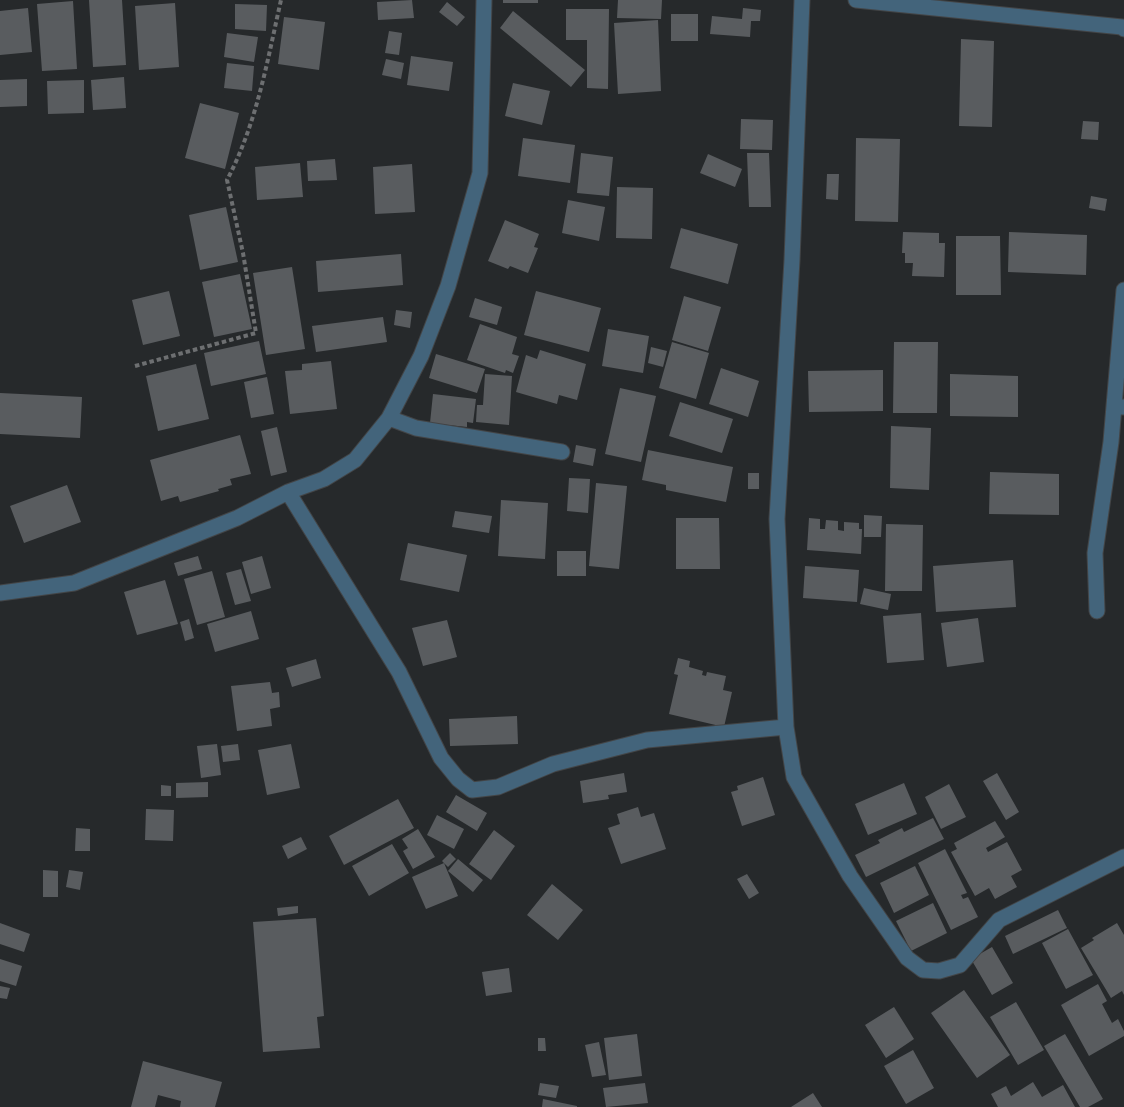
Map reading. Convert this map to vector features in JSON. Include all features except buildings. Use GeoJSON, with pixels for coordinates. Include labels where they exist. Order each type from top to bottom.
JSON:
{"type":"FeatureCollection","features":[{"type":"Feature","properties":{"kind":"street"},"geometry":{"type":"LineString","coordinates":[[0,593],[74,583],[237,518],[288,492],[324,479],[355,460],[388,418],[421,356],[448,286],[480,173],[484,0]]}},
{"type":"Feature","properties":{"kind":"street"},"geometry":{"type":"LineString","coordinates":[[802,0],[792,260],[777,519],[786,727],[794,777],[850,876],[908,958],[923,970],[939,970],[960,965],[999,920],[1124,857]]}},
{"type":"Feature","properties":{"kind":"street"},"geometry":{"type":"LineString","coordinates":[[855,0],[1124,29]]}},
{"type":"Feature","properties":{"kind":"street"},"geometry":{"type":"LineString","coordinates":[[1097,611],[1095,553],[1111,442],[1119,406],[1124,290]]}},
{"type":"Feature","properties":{"kind":"street"},"geometry":{"type":"LineString","coordinates":[[388,418],[416,428],[562,452]]}},
{"type":"Feature","properties":{"kind":"street"},"geometry":{"type":"LineString","coordinates":[[288,492],[399,672],[441,758],[458,779],[472,790],[498,787],[553,764],[647,740],[786,727]]}},
{"type":"Feature","properties":{"kind":"path"},"geometry":{"type":"LineString","coordinates":[[135,366],[256,333],[243,253],[227,180],[240,156],[261,94],[281,0]]}}]}
